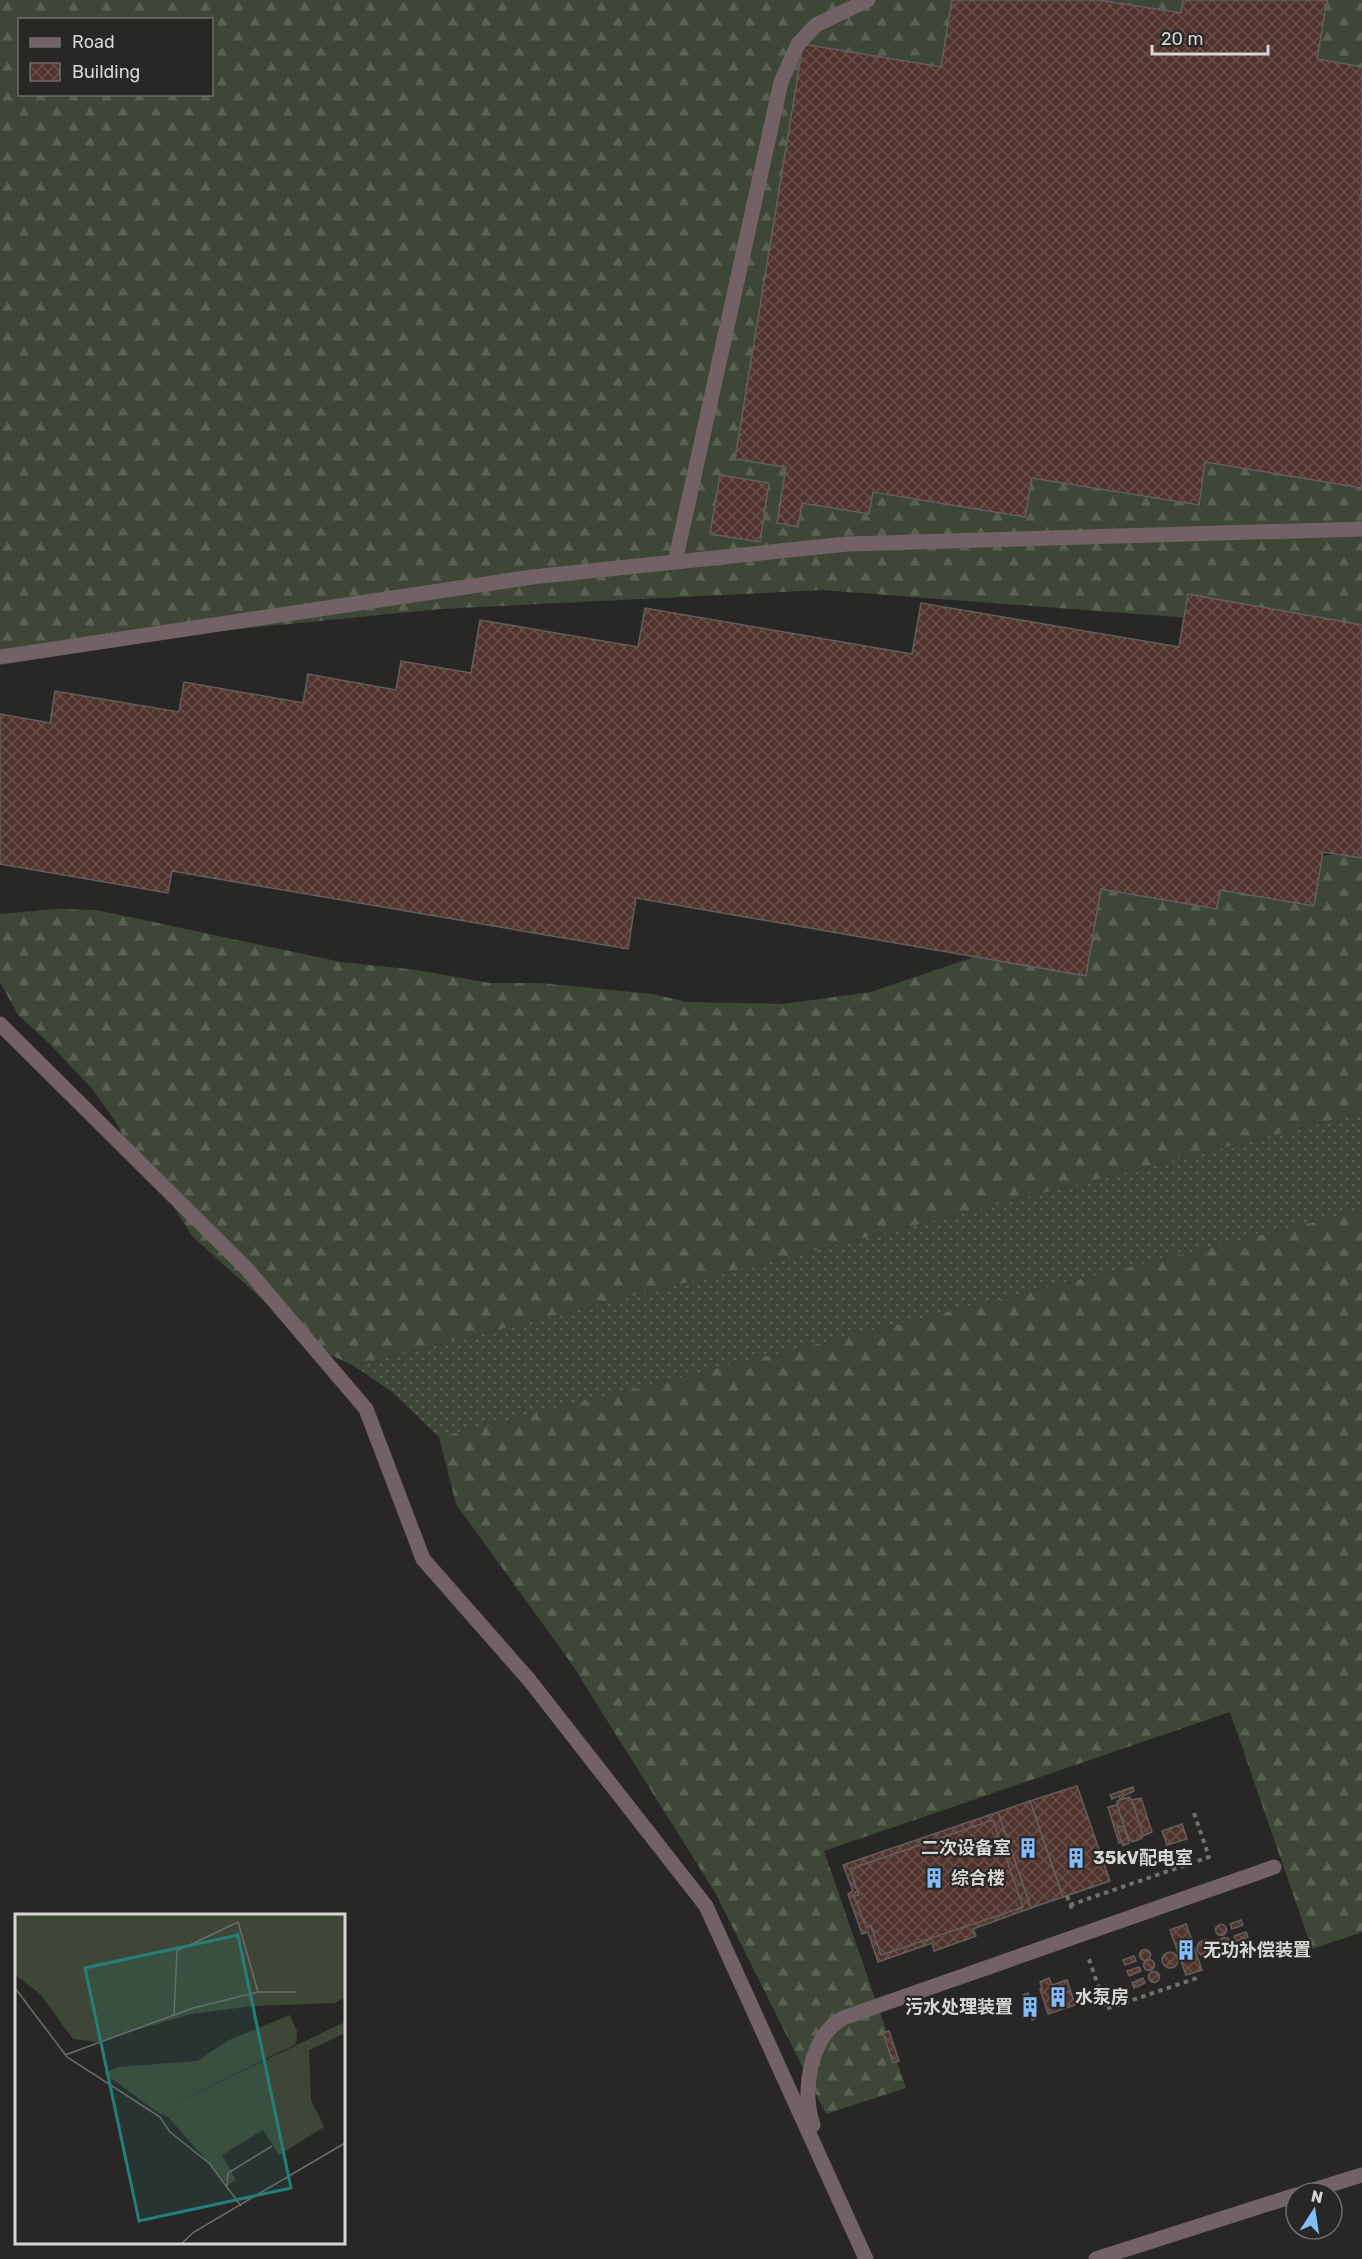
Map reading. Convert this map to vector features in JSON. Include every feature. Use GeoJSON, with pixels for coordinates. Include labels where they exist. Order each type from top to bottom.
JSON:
{"type":"FeatureCollection","features":[{"type":"Feature","properties":{"kind":"street"},"geometry":{"type":"LineString","coordinates":[[675,562],[781,82],[798,44],[816,25],[868,0]]}},
{"type":"Feature","properties":{"kind":"street"},"geometry":{"type":"LineString","coordinates":[[0,657],[532,577],[848,544],[1362,529]]}},
{"type":"Feature","properties":{"kind":"street"},"geometry":{"type":"LineString","coordinates":[[0,1024],[246,1268],[366,1409],[423,1559],[530,1681],[706,1906],[866,2259]]}},
{"type":"Feature","properties":{"kind":"street"},"geometry":{"type":"LineString","coordinates":[[872,2259],[850,2223],[809,2112],[810,2071],[819,2043],[832,2024],[878,2005],[1274,1867]]}},
{"type":"Feature","properties":{"kind":"street"},"geometry":{"type":"LineString","coordinates":[[1343,2181],[1362,2175]]}},
{"type":"Feature","properties":{"kind":"street"},"geometry":{"type":"LineString","coordinates":[[1096,2259],[1284,2200]]}},
{"type":"Feature","properties":{"kind":"path"},"geometry":{"type":"LineString","coordinates":[[1070,1905],[1209,1857],[1193,1810]]}},
{"type":"Feature","properties":{"kind":"path"},"geometry":{"type":"LineString","coordinates":[[1067,1896],[1106,2009],[1197,1978]]}},
{"type":"Feature","properties":{"kind":"green space"},"geometry":{"type":"Polygon","coordinates":[[[0,0],[1362,0],[1362,631],[822,590],[440,609],[0,653],[0,0]]]}},
{"type":"Feature","properties":{"kind":"green space"},"geometry":{"type":"Polygon","coordinates":[[[1362,851],[1362,1113],[354,1366],[316,1348],[192,1236],[157,1179],[133,1156],[117,1124],[93,1090],[48,1042],[18,1015],[0,982],[0,914],[56,909],[97,910],[341,962],[417,970],[490,983],[540,983],[652,994],[687,1002],[782,1004],[871,992],[974,957],[1041,924],[1094,884],[1362,851]]]}},
{"type":"Feature","properties":{"kind":"green space"},"geometry":{"type":"Polygon","coordinates":[[[1362,1113],[1362,1210],[439,1437],[391,1391],[354,1366],[1362,1113]]]}},
{"type":"Feature","properties":{"kind":"green space"},"geometry":{"type":"Polygon","coordinates":[[[1362,1210],[1362,1932],[1312,1949],[1230,1712],[824,1851],[906,2088],[826,2114],[716,1894],[571,1663],[456,1504],[439,1437],[1362,1210]]]}},
{"type":"Feature","properties":{"kind":"building"},"geometry":{"type":"Polygon","coordinates":[[[952,0],[1099,0],[1181,13],[1183,0],[1327,0],[1317,59],[1362,67],[1362,187],[1360,198],[1362,199],[1362,488],[1205,462],[1199,505],[1032,478],[1025,517],[873,492],[869,514],[802,503],[798,527],[777,523],[786,467],[735,459],[803,44],[941,67],[952,0]]]}},
{"type":"Feature","properties":{"kind":"building"},"geometry":{"type":"Polygon","coordinates":[[[720,475],[769,483],[760,542],[710,534],[720,475]]]}},
{"type":"Feature","properties":{"kind":"building"},"geometry":{"type":"Polygon","coordinates":[[[1188,594],[1362,625],[1362,858],[1323,852],[1314,906],[1220,890],[1217,909],[1101,889],[1086,976],[636,898],[628,949],[172,871],[168,893],[0,864],[0,714],[50,723],[55,691],[179,712],[184,682],[303,703],[308,674],[396,690],[401,661],[471,673],[480,620],[638,647],[645,608],[912,654],[921,603],[1179,647],[1188,594]]]}},
{"type":"Feature","properties":{"kind":"building","name":"35kV配电室"},"geometry":{"type":"Polygon","coordinates":[[[1077,1786],[1110,1881],[1063,1897],[1030,1801],[1077,1786]]]}},
{"type":"Feature","properties":{"kind":"building"},"geometry":{"type":"Polygon","coordinates":[[[1133,1787],[1134,1791],[1123,1796],[1124,1798],[1120,1799],[1119,1796],[1112,1799],[1110,1795],[1133,1787]]]}},
{"type":"Feature","properties":{"kind":"building"},"geometry":{"type":"Polygon","coordinates":[[[1129,1797],[1144,1834],[1141,1839],[1132,1842],[1128,1839],[1117,1805],[1117,1801],[1129,1797]]]}},
{"type":"Feature","properties":{"kind":"building"},"geometry":{"type":"Polygon","coordinates":[[[1141,1798],[1152,1832],[1143,1836],[1132,1800],[1141,1798]]]}},
{"type":"Feature","properties":{"kind":"building","name":"二次设备室"},"geometry":{"type":"Polygon","coordinates":[[[1030,1801],[1063,1897],[1031,1908],[998,1812],[1030,1801]]]}},
{"type":"Feature","properties":{"kind":"building"},"geometry":{"type":"Polygon","coordinates":[[[1117,1805],[1129,1840],[1119,1843],[1108,1807],[1117,1805]]]}},
{"type":"Feature","properties":{"kind":"building","name":"综合楼"},"geometry":{"type":"Polygon","coordinates":[[[998,1812],[1031,1908],[973,1929],[976,1936],[934,1951],[932,1943],[878,1962],[868,1932],[862,1934],[848,1894],[853,1891],[843,1865],[998,1812]]]}},
{"type":"Feature","properties":{"kind":"building","name":"综合楼"},"geometry":{"type":"Polygon","coordinates":[[[993,1820],[1023,1907],[881,1955],[871,1926],[866,1927],[854,1896],[859,1895],[850,1869],[993,1820]]]}},
{"type":"Feature","properties":{"kind":"building"},"geometry":{"type":"Polygon","coordinates":[[[1182,1824],[1187,1839],[1167,1845],[1162,1831],[1182,1824]]]}},
{"type":"Feature","properties":{"kind":"building"},"geometry":{"type":"Polygon","coordinates":[[[1124,1826],[1129,1843],[1123,1846],[1117,1827],[1124,1826]]]}},
{"type":"Feature","properties":{"kind":"building"},"geometry":{"type":"Polygon","coordinates":[[[1241,1920],[1243,1925],[1232,1929],[1230,1924],[1241,1920]]]}},
{"type":"Feature","properties":{"kind":"building","name":"无功补偿装置"},"geometry":{"type":"Polygon","coordinates":[[[1186,1924],[1202,1970],[1186,1975],[1170,1930],[1186,1924]]]}},
{"type":"Feature","properties":{"kind":"building"},"geometry":{"type":"Polygon","coordinates":[[[1221,1925],[1225,1926],[1225,1934],[1221,1935],[1217,1934],[1216,1930],[1217,1926],[1221,1925]]]}},
{"type":"Feature","properties":{"kind":"building"},"geometry":{"type":"Polygon","coordinates":[[[1246,1932],[1248,1937],[1236,1941],[1234,1936],[1246,1932]]]}},
{"type":"Feature","properties":{"kind":"building"},"geometry":{"type":"Polygon","coordinates":[[[1225,1938],[1229,1939],[1229,1947],[1225,1948],[1221,1947],[1220,1943],[1221,1939],[1225,1938]]]}},
{"type":"Feature","properties":{"kind":"building"},"geometry":{"type":"Polygon","coordinates":[[[1205,1940],[1211,1942],[1213,1948],[1211,1954],[1205,1956],[1199,1954],[1197,1948],[1199,1942],[1205,1940]]]}},
{"type":"Feature","properties":{"kind":"building"},"geometry":{"type":"Polygon","coordinates":[[[1250,1943],[1252,1947],[1240,1952],[1238,1947],[1250,1943]]]}},
{"type":"Feature","properties":{"kind":"building"},"geometry":{"type":"Polygon","coordinates":[[[1230,1948],[1234,1949],[1234,1957],[1230,1958],[1226,1957],[1225,1953],[1226,1949],[1230,1948]]]}},
{"type":"Feature","properties":{"kind":"building"},"geometry":{"type":"Polygon","coordinates":[[[1145,1950],[1149,1951],[1149,1959],[1145,1960],[1141,1959],[1140,1955],[1141,1951],[1145,1950]]]}},
{"type":"Feature","properties":{"kind":"building"},"geometry":{"type":"Polygon","coordinates":[[[1170,1952],[1176,1954],[1178,1960],[1176,1966],[1170,1968],[1164,1966],[1162,1960],[1164,1954],[1170,1952]]]}},
{"type":"Feature","properties":{"kind":"building"},"geometry":{"type":"Polygon","coordinates":[[[1134,1956],[1136,1961],[1125,1965],[1123,1960],[1134,1956]]]}},
{"type":"Feature","properties":{"kind":"building"},"geometry":{"type":"Polygon","coordinates":[[[1149,1960],[1153,1961],[1153,1969],[1149,1970],[1145,1969],[1144,1965],[1145,1961],[1149,1960]]]}},
{"type":"Feature","properties":{"kind":"building"},"geometry":{"type":"Polygon","coordinates":[[[1139,1967],[1141,1971],[1129,1976],[1127,1971],[1139,1967]]]}},
{"type":"Feature","properties":{"kind":"building"},"geometry":{"type":"Polygon","coordinates":[[[1154,1972],[1158,1973],[1158,1981],[1154,1982],[1150,1981],[1149,1977],[1150,1973],[1154,1972]]]}},
{"type":"Feature","properties":{"kind":"building","name":"水泵房"},"geometry":{"type":"Polygon","coordinates":[[[1049,1978],[1052,1985],[1067,1980],[1075,2005],[1048,2014],[1040,1982],[1049,1978]]]}},
{"type":"Feature","properties":{"kind":"building"},"geometry":{"type":"Polygon","coordinates":[[[1143,1978],[1145,1983],[1134,1988],[1132,1983],[1143,1978]]]}},
{"type":"Feature","properties":{"kind":"building","name":"污水处理装置"},"geometry":{"type":"Polygon","coordinates":[[[1028,1993],[1036,2018],[1032,2020],[1023,1995],[1028,1993]]]}},
{"type":"Feature","properties":{"kind":"building"},"geometry":{"type":"Polygon","coordinates":[[[889,2031],[899,2061],[893,2063],[883,2033],[889,2031]]]}},
{"type":"Feature","properties":{"kind":"place","name":"二次设备室"},"geometry":{"type":"Point","coordinates":[1028,1848]}},
{"type":"Feature","properties":{"kind":"place","name":"35kV配电室"},"geometry":{"type":"Point","coordinates":[1076,1858]}},
{"type":"Feature","properties":{"kind":"place","name":"综合楼"},"geometry":{"type":"Point","coordinates":[934,1878]}},
{"type":"Feature","properties":{"kind":"place","name":"无功补偿装置"},"geometry":{"type":"Point","coordinates":[1186,1950]}},
{"type":"Feature","properties":{"kind":"place","name":"水泵房"},"geometry":{"type":"Point","coordinates":[1058,1997]}},
{"type":"Feature","properties":{"kind":"place","name":"污水处理装置"},"geometry":{"type":"Point","coordinates":[1030,2007]}}]}
